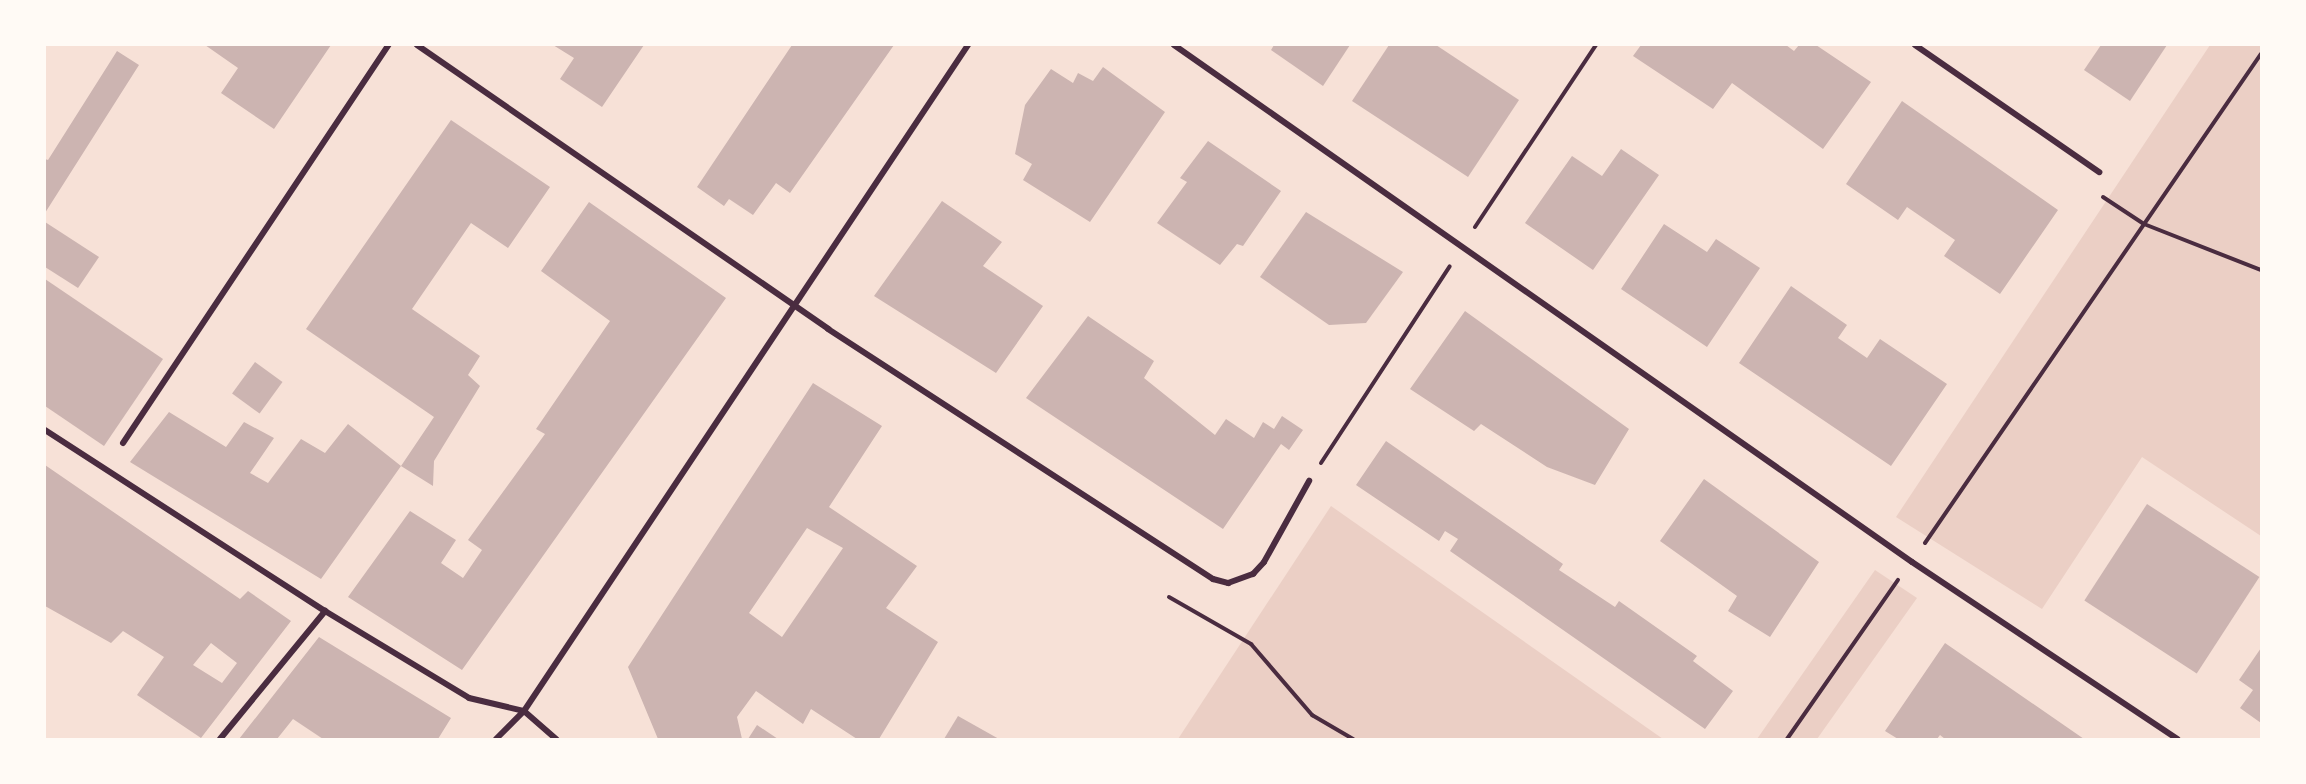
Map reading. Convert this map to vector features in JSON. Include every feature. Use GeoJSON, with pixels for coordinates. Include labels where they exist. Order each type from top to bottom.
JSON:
{"type":"FeatureCollection","features":[{"type":"Feature","properties":{"kind":"street"},"geometry":{"type":"LineString","coordinates":[[123,443],[388,45]]}},
{"type":"Feature","properties":{"kind":"street"},"geometry":{"type":"LineString","coordinates":[[417,45],[795,306],[1213,579],[1228,583],[1253,574],[1264,562],[1309,481]]}},
{"type":"Feature","properties":{"kind":"street"},"geometry":{"type":"LineString","coordinates":[[496,739],[524,711],[968,45]]}},
{"type":"Feature","properties":{"kind":"street"},"geometry":{"type":"LineString","coordinates":[[1174,45],[1912,562],[2177,739]]}},
{"type":"Feature","properties":{"kind":"street"},"geometry":{"type":"LineString","coordinates":[[1915,45],[2099,172]]}},
{"type":"Feature","properties":{"kind":"street"},"geometry":{"type":"LineString","coordinates":[[45,430],[325,611],[469,698],[524,711],[556,739]]}},
{"type":"Feature","properties":{"kind":"street"},"geometry":{"type":"LineString","coordinates":[[220,739],[325,611]]}},
{"type":"Feature","properties":{"kind":"path"},"geometry":{"type":"LineString","coordinates":[[1787,739],[1912,562],[2261,54]]}},
{"type":"Feature","properties":{"kind":"path"},"geometry":{"type":"LineString","coordinates":[[2103,196],[2144,224],[2261,270]]}},
{"type":"Feature","properties":{"kind":"path"},"geometry":{"type":"LineString","coordinates":[[1169,597],[1251,644],[1312,715],[1353,739]]}},
{"type":"Feature","properties":{"kind":"shaded area"},"geometry":{"type":"Polygon","coordinates":[[[2210,45],[2261,45],[2261,536],[2142,457],[2042,609],[1896,517],[2210,45]]]}},
{"type":"Feature","properties":{"kind":"shaded area"},"geometry":{"type":"Polygon","coordinates":[[[1331,506],[1663,739],[1178,739],[1331,506]]]}},
{"type":"Feature","properties":{"kind":"shaded area"},"geometry":{"type":"Polygon","coordinates":[[[1875,570],[1917,598],[1817,739],[1757,739],[1875,570]]]}},
{"type":"Feature","properties":{"kind":"building"},"geometry":{"type":"Polygon","coordinates":[[[205,45],[331,45],[274,129],[221,93],[238,68],[205,45]]]}},
{"type":"Feature","properties":{"kind":"building"},"geometry":{"type":"Polygon","coordinates":[[[553,45],[644,45],[602,107],[560,79],[574,58],[553,45]]]}},
{"type":"Feature","properties":{"kind":"building"},"geometry":{"type":"Polygon","coordinates":[[[792,45],[894,45],[790,193],[776,183],[753,215],[729,199],[724,206],[697,187],[792,45]]]}},
{"type":"Feature","properties":{"kind":"building"},"geometry":{"type":"Polygon","coordinates":[[[1274,45],[1350,45],[1323,86],[1271,50],[1274,45]]]}},
{"type":"Feature","properties":{"kind":"building"},"geometry":{"type":"Polygon","coordinates":[[[1389,45],[1436,45],[1519,100],[1468,177],[1352,101],[1389,45]]]}},
{"type":"Feature","properties":{"kind":"building"},"geometry":{"type":"Polygon","coordinates":[[[1641,45],[1786,45],[1794,51],[1799,45],[1816,45],[1871,82],[1823,149],[1732,83],[1713,109],[1633,56],[1641,45]]]}},
{"type":"Feature","properties":{"kind":"building"},"geometry":{"type":"Polygon","coordinates":[[[2101,45],[2167,45],[2130,101],[2084,70],[2101,45]]]}},
{"type":"Feature","properties":{"kind":"building"},"geometry":{"type":"Polygon","coordinates":[[[117,51],[139,65],[45,213],[45,159],[48,160],[117,51]]]}},
{"type":"Feature","properties":{"kind":"building"},"geometry":{"type":"Polygon","coordinates":[[[1103,67],[1165,112],[1090,222],[1023,180],[1032,164],[1015,154],[1025,105],[1051,69],[1073,83],[1078,73],[1093,81],[1103,67]]]}},
{"type":"Feature","properties":{"kind":"building"},"geometry":{"type":"Polygon","coordinates":[[[1902,101],[2058,210],[2000,294],[1944,256],[1955,240],[1907,207],[1898,220],[1846,184],[1902,101]]]}},
{"type":"Feature","properties":{"kind":"building"},"geometry":{"type":"Polygon","coordinates":[[[451,120],[550,187],[508,248],[471,223],[412,309],[480,356],[468,375],[480,386],[434,461],[433,486],[401,466],[434,417],[306,329],[451,120]]]}},
{"type":"Feature","properties":{"kind":"building"},"geometry":{"type":"Polygon","coordinates":[[[1208,141],[1281,191],[1243,246],[1237,244],[1220,265],[1157,223],[1187,182],[1180,178],[1208,141]]]}},
{"type":"Feature","properties":{"kind":"building"},"geometry":{"type":"Polygon","coordinates":[[[1621,149],[1659,175],[1593,270],[1525,223],[1572,156],[1602,176],[1621,149]]]}},
{"type":"Feature","properties":{"kind":"building"},"geometry":{"type":"Polygon","coordinates":[[[942,201],[1002,242],[983,266],[1043,306],[996,373],[874,296],[942,201]]]}},
{"type":"Feature","properties":{"kind":"building"},"geometry":{"type":"Polygon","coordinates":[[[589,202],[726,298],[462,670],[348,597],[410,511],[456,540],[441,563],[463,578],[482,550],[468,540],[545,434],[536,429],[610,321],[541,271],[589,202]]]}},
{"type":"Feature","properties":{"kind":"building"},"geometry":{"type":"Polygon","coordinates":[[[1306,212],[1403,272],[1366,323],[1329,325],[1260,277],[1306,212]]]}},
{"type":"Feature","properties":{"kind":"building"},"geometry":{"type":"Polygon","coordinates":[[[45,222],[99,257],[78,288],[45,267],[45,222]]]}},
{"type":"Feature","properties":{"kind":"building"},"geometry":{"type":"Polygon","coordinates":[[[1664,224],[1707,252],[1716,239],[1760,268],[1707,347],[1621,289],[1664,224]]]}},
{"type":"Feature","properties":{"kind":"building"},"geometry":{"type":"Polygon","coordinates":[[[45,279],[163,359],[104,446],[45,406],[45,279]]]}},
{"type":"Feature","properties":{"kind":"building"},"geometry":{"type":"Polygon","coordinates":[[[1791,286],[1847,325],[1838,338],[1867,358],[1880,339],[1947,384],[1891,466],[1739,363],[1791,286]]]}},
{"type":"Feature","properties":{"kind":"building"},"geometry":{"type":"Polygon","coordinates":[[[1465,311],[1629,429],[1595,485],[1547,467],[1481,424],[1474,431],[1410,389],[1465,311]]]}},
{"type":"Feature","properties":{"kind":"building"},"geometry":{"type":"Polygon","coordinates":[[[1088,316],[1154,361],[1144,378],[1215,435],[1226,419],[1254,438],[1263,422],[1274,429],[1282,416],[1303,430],[1289,450],[1281,444],[1223,529],[1026,398],[1088,316]]]}},
{"type":"Feature","properties":{"kind":"building"},"geometry":{"type":"Polygon","coordinates":[[[255,362],[283,382],[260,414],[232,394],[255,362]]]}},
{"type":"Feature","properties":{"kind":"building"},"geometry":{"type":"Polygon","coordinates":[[[813,383],[882,426],[829,507],[917,566],[886,608],[938,642],[879,739],[857,739],[811,709],[803,724],[756,691],[737,717],[742,739],[658,739],[628,667],[813,383]],[[807,528],[749,613],[782,637],[843,548],[807,528]]]}},
{"type":"Feature","properties":{"kind":"building"},"geometry":{"type":"Polygon","coordinates":[[[169,412],[226,447],[244,422],[274,438],[250,473],[268,483],[301,439],[325,453],[348,424],[401,466],[321,579],[130,462],[169,412]]]}},
{"type":"Feature","properties":{"kind":"building"},"geometry":{"type":"Polygon","coordinates":[[[1386,441],[1563,564],[1559,570],[1615,607],[1619,601],[1697,656],[1693,661],[1733,691],[1705,729],[1450,551],[1458,539],[1445,531],[1439,541],[1356,485],[1386,441]]]}},
{"type":"Feature","properties":{"kind":"building"},"geometry":{"type":"Polygon","coordinates":[[[45,465],[240,599],[248,591],[291,621],[201,738],[137,695],[164,657],[123,631],[111,643],[45,606],[45,465]],[[211,643],[193,665],[222,683],[237,663],[211,643]]]}},
{"type":"Feature","properties":{"kind":"building"},"geometry":{"type":"Polygon","coordinates":[[[1704,479],[1819,562],[1770,637],[1728,611],[1737,596],[1660,541],[1704,479]]]}},
{"type":"Feature","properties":{"kind":"building"},"geometry":{"type":"Polygon","coordinates":[[[2147,504],[2259,577],[2197,673],[2084,600],[2147,504]]]}},
{"type":"Feature","properties":{"kind":"building"},"geometry":{"type":"Polygon","coordinates":[[[319,637],[451,718],[438,739],[323,739],[293,719],[277,739],[239,739],[319,637]]]}},
{"type":"Feature","properties":{"kind":"building"},"geometry":{"type":"Polygon","coordinates":[[[1945,643],[2084,739],[1945,739],[1940,735],[1937,739],[1898,739],[1885,731],[1945,643]]]}},
{"type":"Feature","properties":{"kind":"building"},"geometry":{"type":"Polygon","coordinates":[[[2261,648],[2261,723],[2240,708],[2253,690],[2239,680],[2261,648]]]}},
{"type":"Feature","properties":{"kind":"building"},"geometry":{"type":"Polygon","coordinates":[[[958,716],[999,739],[944,739],[958,716]]]}},
{"type":"Feature","properties":{"kind":"building"},"geometry":{"type":"Polygon","coordinates":[[[757,725],[778,739],[748,739],[757,725]]]}}]}
